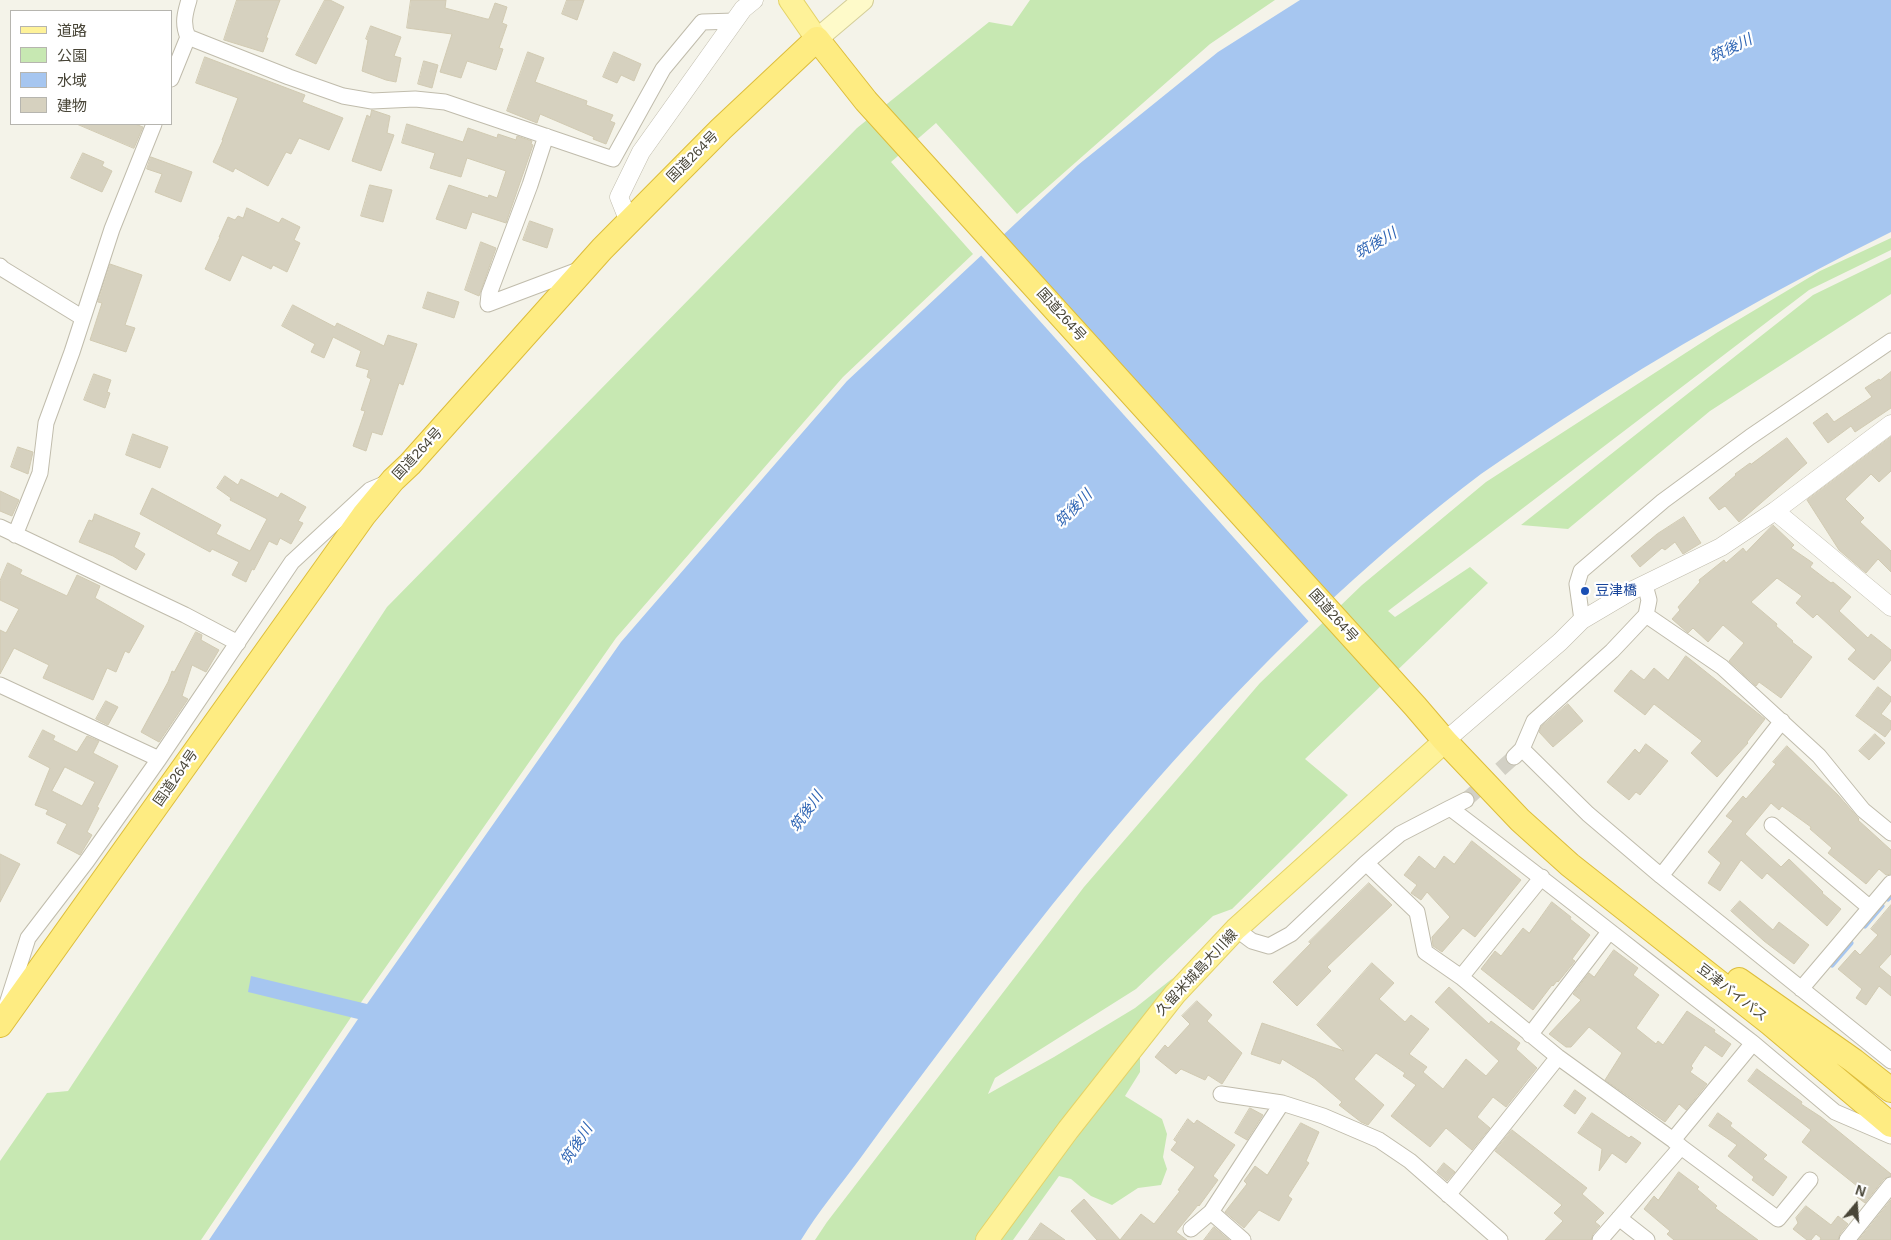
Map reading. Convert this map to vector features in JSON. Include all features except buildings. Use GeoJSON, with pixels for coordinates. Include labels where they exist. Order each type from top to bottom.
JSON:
{"type":"FeatureCollection","features":[{"type":"Feature","properties":{"kind":"highway","name":"国道264号"},"geometry":{"type":"LineString","coordinates":[[1,1023],[364,515],[393,480],[410,464],[585,267],[721,129],[817,39],[866,101],[1445,741]]}},
{"type":"Feature","properties":{"kind":"highway","name":"豆津バイパス"},"geometry":{"type":"LineString","coordinates":[[1445,741],[1520,820],[1570,865],[1770,1023],[1891,1124]]}},
{"type":"Feature","properties":{"kind":"highway","name":"豆津バイパス"},"geometry":{"type":"LineString","coordinates":[[1570,865],[1763,996],[1891,1090]]}},
{"type":"Feature","properties":{"kind":"main road"},"geometry":{"type":"LineString","coordinates":[[790,0],[817,39],[863,0]]}},
{"type":"Feature","properties":{"kind":"main road","name":"久留米城島大川線"},"geometry":{"type":"LineString","coordinates":[[987,1240],[1068,1130],[1175,994],[1236,929],[1445,741]]}},
{"type":"Feature","properties":{"kind":"street"},"geometry":{"type":"LineString","coordinates":[[189,0],[185,11],[184,28],[188,37],[289,77],[343,96],[372,101],[415,99],[446,102],[613,159],[662,69],[702,22],[742,7]]}},
{"type":"Feature","properties":{"kind":"street"},"geometry":{"type":"LineString","coordinates":[[629,222],[619,197],[641,152],[742,7]]}},
{"type":"Feature","properties":{"kind":"street"},"geometry":{"type":"LineString","coordinates":[[172,77],[188,37]]}},
{"type":"Feature","properties":{"kind":"street"},"geometry":{"type":"LineString","coordinates":[[15,535],[40,473],[46,423],[72,352],[112,229],[154,125]]}},
{"type":"Feature","properties":{"kind":"street"},"geometry":{"type":"LineString","coordinates":[[546,136],[530,185],[489,294],[488,304],[585,267]]}},
{"type":"Feature","properties":{"kind":"street"},"geometry":{"type":"LineString","coordinates":[[0,266],[83,318]]}},
{"type":"Feature","properties":{"kind":"street"},"geometry":{"type":"LineString","coordinates":[[1582,620],[1577,584],[1581,571],[1671,495],[1750,437],[1891,341]]}},
{"type":"Feature","properties":{"kind":"street"},"geometry":{"type":"LineString","coordinates":[[1445,741],[1560,642],[1582,620],[1645,585],[1721,547],[1775,511],[1891,424]]}},
{"type":"Feature","properties":{"kind":"street"},"geometry":{"type":"LineString","coordinates":[[1,1023],[28,938],[87,861],[159,759],[292,562],[370,490],[393,480]]}},
{"type":"Feature","properties":{"kind":"street"},"geometry":{"type":"LineString","coordinates":[[1775,511],[1891,607]]}},
{"type":"Feature","properties":{"kind":"street"},"geometry":{"type":"LineString","coordinates":[[0,527],[185,615],[238,643]]}},
{"type":"Feature","properties":{"kind":"street"},"geometry":{"type":"LineString","coordinates":[[1645,585],[1649,600],[1646,615],[1612,651],[1534,721],[1518,753],[1661,876],[1891,1061]]}},
{"type":"Feature","properties":{"kind":"street"},"geometry":{"type":"LineString","coordinates":[[1646,615],[1722,667],[1819,756],[1863,810],[1891,833]]}},
{"type":"Feature","properties":{"kind":"street"},"geometry":{"type":"LineString","coordinates":[[0,685],[159,759]]}},
{"type":"Feature","properties":{"kind":"street"},"geometry":{"type":"LineString","coordinates":[[1661,876],[1782,721]]}},
{"type":"Feature","properties":{"kind":"street"},"geometry":{"type":"LineString","coordinates":[[1236,929],[1252,941],[1269,946],[1291,934],[1366,862],[1400,834],[1466,800]]}},
{"type":"Feature","properties":{"kind":"street"},"geometry":{"type":"LineString","coordinates":[[1450,808],[1542,877],[1609,932],[1753,1043],[1835,1112],[1891,1136]]}},
{"type":"Feature","properties":{"kind":"street"},"geometry":{"type":"LineString","coordinates":[[1772,824],[1869,907]]}},
{"type":"Feature","properties":{"kind":"street"},"geometry":{"type":"LineString","coordinates":[[1366,862],[1417,912],[1425,952],[1461,977],[1558,1057],[1778,1218],[1810,1180]]}},
{"type":"Feature","properties":{"kind":"street"},"geometry":{"type":"LineString","coordinates":[[1461,977],[1542,877]]}},
{"type":"Feature","properties":{"kind":"street"},"geometry":{"type":"LineString","coordinates":[[1801,989],[1891,883]]}},
{"type":"Feature","properties":{"kind":"street"},"geometry":{"type":"LineString","coordinates":[[1530,1035],[1609,932]]}},
{"type":"Feature","properties":{"kind":"street"},"geometry":{"type":"LineString","coordinates":[[1600,1240],[1619,1218],[1753,1043]]}},
{"type":"Feature","properties":{"kind":"street"},"geometry":{"type":"LineString","coordinates":[[1448,1195],[1558,1057]]}},
{"type":"Feature","properties":{"kind":"street"},"geometry":{"type":"LineString","coordinates":[[1221,1094],[1282,1103],[1323,1116],[1379,1140],[1410,1161],[1500,1240]]}},
{"type":"Feature","properties":{"kind":"street"},"geometry":{"type":"LineString","coordinates":[[1190,1229],[1211,1212],[1282,1103]]}},
{"type":"Feature","properties":{"kind":"street"},"geometry":{"type":"LineString","coordinates":[[1848,1240],[1891,1184]]}},
{"type":"Feature","properties":{"kind":"street"},"geometry":{"type":"LineString","coordinates":[[1211,1212],[1242,1240]]}},
{"type":"Feature","properties":{"kind":"street"},"geometry":{"type":"LineString","coordinates":[[1619,1218],[1647,1240]]}},
{"type":"Feature","properties":{"kind":"green space"},"geometry":{"type":"Polygon","coordinates":[[[1030,0],[1275,0],[1210,44],[1017,214],[936,123],[891,162],[973,254],[843,377],[616,638],[362,1001],[201,1240],[0,1240],[0,1161],[47,1093],[68,1091],[387,607],[857,128],[989,22],[1012,26],[1030,0]]]}},
{"type":"Feature","properties":{"kind":"green space"},"geometry":{"type":"Polygon","coordinates":[[[1891,238],[1891,250],[1809,290],[1388,611],[1395,617],[1470,567],[1488,583],[1305,759],[1348,795],[1232,909],[1213,916],[1136,989],[995,1078],[988,1094],[1135,1008],[1173,978],[975,1240],[815,1240],[1084,887],[1260,683],[1362,585],[1486,482],[1718,332],[1820,271],[1891,238]]]}},
{"type":"Feature","properties":{"kind":"green space"},"geometry":{"type":"Polygon","coordinates":[[[1891,257],[1891,294],[1710,411],[1568,529],[1521,525],[1813,295],[1891,257]]]}},
{"type":"Feature","properties":{"kind":"green space"},"geometry":{"type":"Polygon","coordinates":[[[1140,1053],[1140,1072],[1125,1096],[1162,1119],[1167,1134],[1163,1157],[1167,1169],[1161,1185],[1138,1188],[1112,1205],[1091,1196],[1071,1179],[1059,1176],[1013,1240],[999,1240],[1140,1053]]]}},
{"type":"Feature","properties":{"kind":"water","name":"筑後川"},"geometry":{"type":"Polygon","coordinates":[[[1300,0],[1891,0],[1891,232],[1807,275],[1724,321],[1563,419],[1481,474],[1408,532],[1337,594],[1205,726],[1082,868],[967,1015],[801,1240],[209,1240],[358,1019],[248,992],[251,976],[367,1004],[621,642],[847,381],[1078,165],[1218,52],[1300,0]]]}},
{"type":"Feature","properties":{"kind":"pier"},"geometry":{"type":"Polygon","coordinates":[[[1000,233],[1332,604],[1311,624],[979,253],[1000,233]]]}},
{"type":"Feature","properties":{"kind":"waterway"},"geometry":{"type":"LineString","coordinates":[[1888,899],[1891,896]]}},
{"type":"Feature","properties":{"kind":"waterway"},"geometry":{"type":"LineString","coordinates":[[1865,926],[1882,906]]}},
{"type":"Feature","properties":{"kind":"waterway"},"geometry":{"type":"LineString","coordinates":[[1832,965],[1851,943]]}},
{"type":"Feature","properties":{"kind":"tunnel"},"geometry":{"type":"LineString","coordinates":[[1466,800],[1514,757]]}},
{"type":"Feature","properties":{"kind":"place","name":"豆津橋"},"geometry":{"type":"Point","coordinates":[1585,591]}}]}
